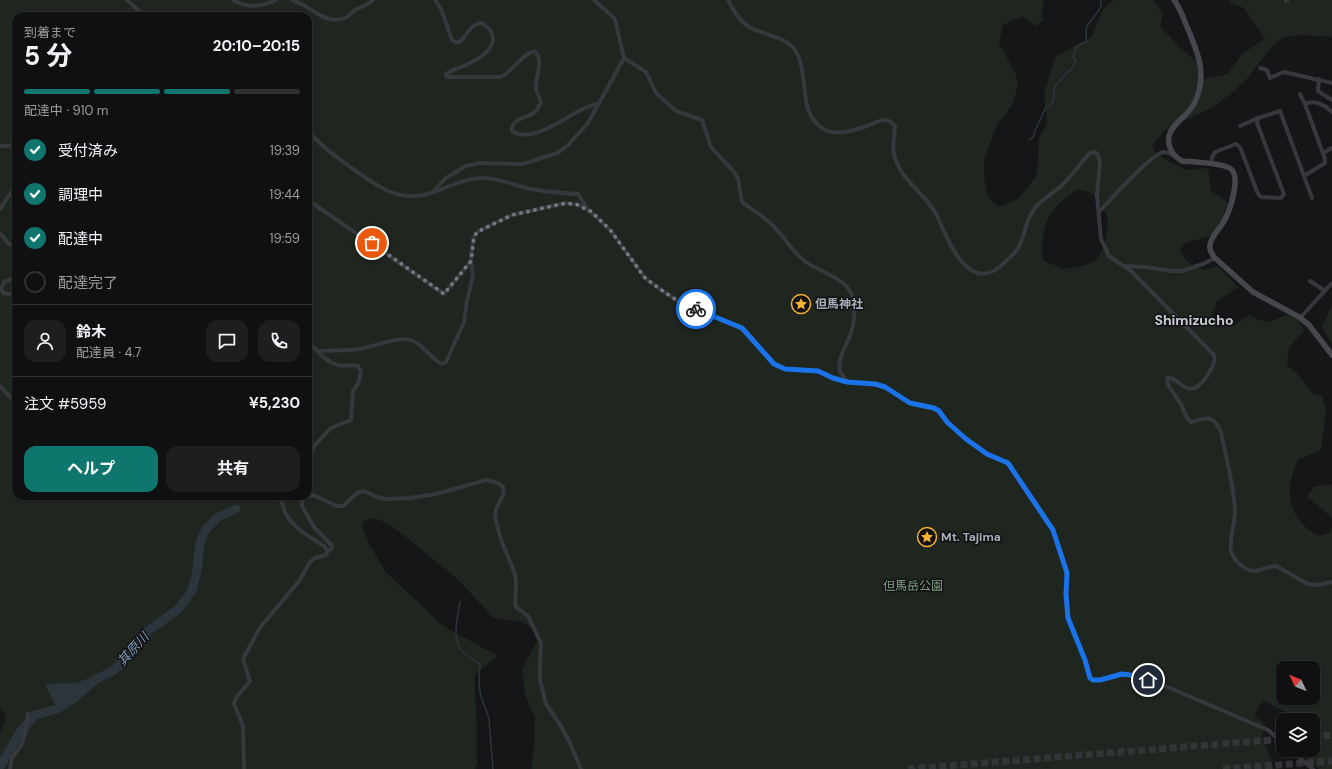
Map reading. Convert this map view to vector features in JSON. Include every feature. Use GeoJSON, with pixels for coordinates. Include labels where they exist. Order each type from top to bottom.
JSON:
{"type":"FeatureCollection","features":[{"type":"Feature","properties":{"kind":"street"},"geometry":{"type":"LineString","coordinates":[[127,0],[140,12]]}},
{"type":"Feature","properties":{"kind":"street"},"geometry":{"type":"LineString","coordinates":[[233,0],[252,6],[266,4],[276,0]]}},
{"type":"Feature","properties":{"kind":"street"},"geometry":{"type":"LineString","coordinates":[[292,0],[302,4],[325,18],[337,20],[347,17],[356,9],[370,4],[373,0]]}},
{"type":"Feature","properties":{"kind":"street"},"geometry":{"type":"LineString","coordinates":[[435,0],[441,9],[452,40],[460,42],[467,35],[468,31],[478,23],[482,23],[490,30],[493,36],[491,47],[484,55],[467,65],[449,72],[446,74],[447,77],[501,77],[506,74],[523,56],[534,52],[537,53],[540,62],[536,86],[541,103],[536,111],[516,120],[512,127],[512,131],[517,135],[527,135],[548,128],[584,108],[599,103]]}},
{"type":"Feature","properties":{"kind":"street"},"geometry":{"type":"LineString","coordinates":[[433,192],[446,178],[466,166],[479,163],[523,164],[557,153],[566,147],[588,123],[624,58],[615,19],[594,0]]}},
{"type":"Feature","properties":{"kind":"street"},"geometry":{"type":"LineString","coordinates":[[728,0],[736,15],[750,28],[787,42],[796,51],[800,61],[808,109],[816,122],[825,129],[830,132],[840,132],[860,129],[885,120],[890,121],[895,126],[894,155],[898,167],[928,201],[936,213],[952,248],[963,262],[974,272],[979,274],[988,273],[1002,265],[1017,250],[1034,209],[1046,197],[1060,187],[1090,152],[1095,152],[1098,155],[1100,164],[1097,195],[1100,234],[1109,256],[1124,266],[1152,292],[1183,326],[1214,355],[1214,365],[1197,387],[1193,389],[1187,388],[1171,378],[1167,378],[1167,381],[1168,385],[1181,404],[1187,418],[1191,422],[1203,418],[1212,419],[1218,425],[1221,432],[1235,512],[1231,550],[1233,557],[1238,564],[1256,572],[1271,566],[1276,566],[1308,584],[1317,585],[1332,582]]}},
{"type":"Feature","properties":{"kind":"street"},"geometry":{"type":"LineString","coordinates":[[1174,0],[1196,48],[1201,64],[1198,93],[1193,106],[1172,130],[1169,136],[1169,144],[1174,154],[1182,161],[1224,165],[1231,169],[1235,176],[1235,188],[1226,217],[1210,242],[1210,252],[1253,292],[1300,318],[1316,332],[1332,355]]}},
{"type":"Feature","properties":{"kind":"street"},"geometry":{"type":"LineString","coordinates":[[624,58],[646,72],[656,93],[676,111],[702,120],[711,147],[734,172],[738,179],[742,202],[776,228],[791,248],[806,262],[835,276],[849,291],[854,302],[854,321],[841,357],[840,371],[847,382]]}},
{"type":"Feature","properties":{"kind":"street"},"geometry":{"type":"LineString","coordinates":[[1260,68],[1267,70],[1270,78],[1284,72],[1332,83]]}},
{"type":"Feature","properties":{"kind":"street"},"geometry":{"type":"LineString","coordinates":[[1319,79],[1318,91],[1332,100]]}},
{"type":"Feature","properties":{"kind":"street"},"geometry":{"type":"LineString","coordinates":[[1300,94],[1325,159],[1325,163],[1304,176]]}},
{"type":"Feature","properties":{"kind":"street"},"geometry":{"type":"LineString","coordinates":[[1305,104],[1313,102],[1326,106],[1332,112]]}},
{"type":"Feature","properties":{"kind":"street"},"geometry":{"type":"LineString","coordinates":[[1240,126],[1280,111],[1312,198]]}},
{"type":"Feature","properties":{"kind":"street"},"geometry":{"type":"LineString","coordinates":[[1211,164],[1215,152],[1236,144],[1240,147],[1258,194],[1261,197],[1281,198],[1284,194],[1257,123],[1258,118]]}},
{"type":"Feature","properties":{"kind":"street"},"geometry":{"type":"LineString","coordinates":[[312,136],[364,178],[384,189],[405,196],[422,195],[465,181],[480,178],[491,178],[545,191],[578,194],[587,209],[611,231],[645,278],[678,301],[704,314],[742,328],[774,364],[785,369],[818,371],[833,378],[847,382],[885,387],[910,403],[934,408],[939,411],[947,422],[966,439],[987,454],[1008,463],[1053,530],[1067,573],[1066,594],[1068,618],[1085,660],[1090,678],[1093,680],[1100,680],[1122,674],[1138,676],[1268,730],[1276,737]]}},
{"type":"Feature","properties":{"kind":"street"},"geometry":{"type":"LineString","coordinates":[[0,146],[12,145]]}},
{"type":"Feature","properties":{"kind":"street"},"geometry":{"type":"LineString","coordinates":[[1323,153],[1332,148]]}},
{"type":"Feature","properties":{"kind":"street"},"geometry":{"type":"LineString","coordinates":[[1099,212],[1142,168],[1157,155],[1165,152],[1174,154]]}},
{"type":"Feature","properties":{"kind":"street"},"geometry":{"type":"LineString","coordinates":[[0,209],[12,191]]}},
{"type":"Feature","properties":{"kind":"street"},"geometry":{"type":"LineString","coordinates":[[312,203],[444,294],[471,261]]}},
{"type":"Feature","properties":{"kind":"street"},"geometry":{"type":"LineString","coordinates":[[318,351],[358,349],[398,340],[412,341],[421,346],[442,364],[446,362],[464,322],[473,275],[471,261],[473,242],[477,232],[512,215],[566,203],[578,205],[587,209]]}},
{"type":"Feature","properties":{"kind":"street"},"geometry":{"type":"LineString","coordinates":[[0,233],[9,244],[12,245]]}},
{"type":"Feature","properties":{"kind":"street"},"geometry":{"type":"LineString","coordinates":[[1124,266],[1182,271],[1215,258]]}},
{"type":"Feature","properties":{"kind":"street"},"geometry":{"type":"LineString","coordinates":[[12,279],[4,282],[1,289],[3,293],[12,294]]}},
{"type":"Feature","properties":{"kind":"street"},"geometry":{"type":"LineString","coordinates":[[1310,280],[1325,291]]}},
{"type":"Feature","properties":{"kind":"street"},"geometry":{"type":"LineString","coordinates":[[1300,318],[1332,283]]}},
{"type":"Feature","properties":{"kind":"street"},"geometry":{"type":"LineString","coordinates":[[312,345],[327,362],[339,366],[358,366],[361,372],[361,377],[353,391],[351,420],[332,428],[314,446],[312,455]]}},
{"type":"Feature","properties":{"kind":"street"},"geometry":{"type":"LineString","coordinates":[[0,386],[12,399]]}},
{"type":"Feature","properties":{"kind":"street"},"geometry":{"type":"LineString","coordinates":[[312,495],[337,506],[343,506],[357,493],[364,491],[385,499],[410,498],[436,494],[486,480],[498,483],[503,487],[504,493],[496,508],[495,516],[500,537],[516,574],[516,607],[528,616],[541,643],[540,680],[546,704],[567,737],[581,769]]}},
{"type":"Feature","properties":{"kind":"street"},"geometry":{"type":"LineString","coordinates":[[282,500],[284,510],[291,523],[324,546],[327,550],[326,553]]}},
{"type":"Feature","properties":{"kind":"street"},"geometry":{"type":"LineString","coordinates":[[244,769],[243,726],[234,704],[236,698],[250,681],[243,659],[259,629],[299,581],[310,562],[315,558],[326,555],[332,546],[314,527],[302,506],[303,500]]}},
{"type":"Feature","properties":{"kind":"street"},"geometry":{"type":"LineString","coordinates":[[10,769],[12,758],[22,744],[28,714]]}},
{"type":"Feature","properties":{"kind":"street"},"geometry":{"type":"LineString","coordinates":[[1298,757],[1313,769]]}},
{"type":"Feature","properties":{"kind":"green space","name":"但馬岳公園"},"geometry":{"type":"Polygon","coordinates":[[[0,0],[1044,0],[1042,11],[1044,20],[1035,26],[1022,16],[1003,25],[999,43],[1016,74],[1018,86],[1011,107],[998,123],[984,159],[984,178],[988,197],[998,207],[1018,199],[1035,178],[1037,172],[1039,137],[1047,125],[1044,93],[1056,56],[1092,37],[1103,10],[1110,2],[1115,0],[1153,0],[1163,14],[1160,26],[1179,47],[1198,62],[1204,79],[1227,74],[1242,54],[1265,39],[1244,8],[1228,2],[1230,0],[1286,0],[1287,3],[1292,0],[1332,0],[1332,37],[1300,35],[1284,37],[1273,45],[1246,80],[1229,95],[1213,107],[1165,130],[1152,146],[1156,154],[1185,170],[1208,168],[1211,191],[1229,203],[1215,235],[1185,243],[1180,248],[1181,253],[1188,262],[1203,270],[1218,266],[1238,287],[1217,301],[1210,324],[1231,327],[1250,315],[1260,320],[1272,321],[1286,315],[1297,319],[1304,331],[1289,347],[1287,365],[1298,374],[1313,394],[1322,396],[1326,410],[1321,450],[1298,460],[1293,471],[1290,493],[1291,503],[1295,513],[1301,522],[1309,529],[1319,536],[1329,533],[1332,528],[1332,769],[1319,769],[1306,757],[1320,757],[1320,713],[1287,713],[1263,700],[1254,716],[1264,723],[1262,735],[1274,769],[531,769],[534,748],[535,718],[525,695],[522,669],[540,636],[523,622],[494,618],[456,578],[396,529],[382,521],[372,518],[363,522],[363,530],[368,542],[386,572],[443,626],[498,656],[474,675],[477,728],[477,763],[475,769],[0,769],[0,732],[6,720],[4,712],[0,708],[0,0]],[[1078,189],[1064,199],[1054,209],[1047,220],[1043,237],[1042,252],[1044,261],[1064,269],[1083,266],[1095,261],[1105,246],[1108,220],[1104,208],[1097,198],[1087,191],[1078,189]]]}},
{"type":"Feature","properties":{"kind":"green space"},"geometry":{"type":"Polygon","coordinates":[[[1332,305],[1332,345],[1322,327],[1332,305]]]}},
{"type":"Feature","properties":{"kind":"green space"},"geometry":{"type":"Polygon","coordinates":[[[1329,484],[1332,485],[1332,518],[1307,496],[1314,487],[1329,484]]]}},
{"type":"Feature","properties":{"kind":"shaded area"},"geometry":{"type":"Polygon","coordinates":[[[95,676],[96,679],[73,699],[57,709],[45,684],[76,683],[95,676]]]}},
{"type":"Feature","properties":{"kind":"waterway"},"geometry":{"type":"LineString","coordinates":[[1029,140],[1034,136],[1046,107],[1053,102],[1054,90],[1057,83],[1068,71],[1071,70],[1076,61],[1073,57],[1076,48],[1080,44],[1086,42],[1086,27],[1099,11],[1101,0]]}},
{"type":"Feature","properties":{"kind":"waterway","name":"其原川"},"geometry":{"type":"LineString","coordinates":[[0,767],[20,732],[35,715],[57,709],[73,699],[96,679],[113,671],[120,665],[145,633],[177,610],[192,590],[197,571],[200,543],[206,529],[218,517],[236,509]]}},
{"type":"Feature","properties":{"kind":"waterway"},"geometry":{"type":"LineString","coordinates":[[460,602],[456,627],[457,640],[462,651],[480,664],[479,679],[481,697],[489,720],[493,769]]}},
{"type":"Feature","properties":{"kind":"tunnel"},"geometry":{"type":"LineString","coordinates":[[1320,736],[1332,735]]}},
{"type":"Feature","properties":{"kind":"tunnel"},"geometry":{"type":"LineString","coordinates":[[908,769],[1276,740]]}},
{"type":"Feature","properties":{"kind":"tunnel"},"geometry":{"type":"LineString","coordinates":[[1223,769],[1332,761]]}},
{"type":"Feature","properties":{"kind":"way so far"},"geometry":{"type":"LineString","coordinates":[[372,243],[444,294],[471,261],[472,247],[477,232],[512,215],[566,203],[578,205],[592,212],[611,231],[645,278],[678,301],[696,309]]}},
{"type":"Feature","properties":{"kind":"place","name":"但馬神社"},"geometry":{"type":"Point","coordinates":[801,304]}},
{"type":"Feature","properties":{"kind":"place","name":"Mt. Tajima"},"geometry":{"type":"Point","coordinates":[927,537]}},
{"type":"Feature","properties":{"kind":"district","name":"Shimizucho"},"geometry":{"type":"Point","coordinates":[1194,320]}},
{"type":"Feature","properties":{"kind":"route"},"geometry":{"type":"LineString","coordinates":[[696,309],[704,314],[719,318],[742,328],[774,364],[785,369],[798,371],[818,371],[833,378],[847,382],[875,384],[885,387],[910,403],[934,408],[939,411],[947,422],[966,439],[987,454],[1008,463],[1053,530],[1067,573],[1066,594],[1068,618],[1085,660],[1090,678],[1093,680],[1100,680],[1122,674],[1138,676],[1148,680]]}}]}
